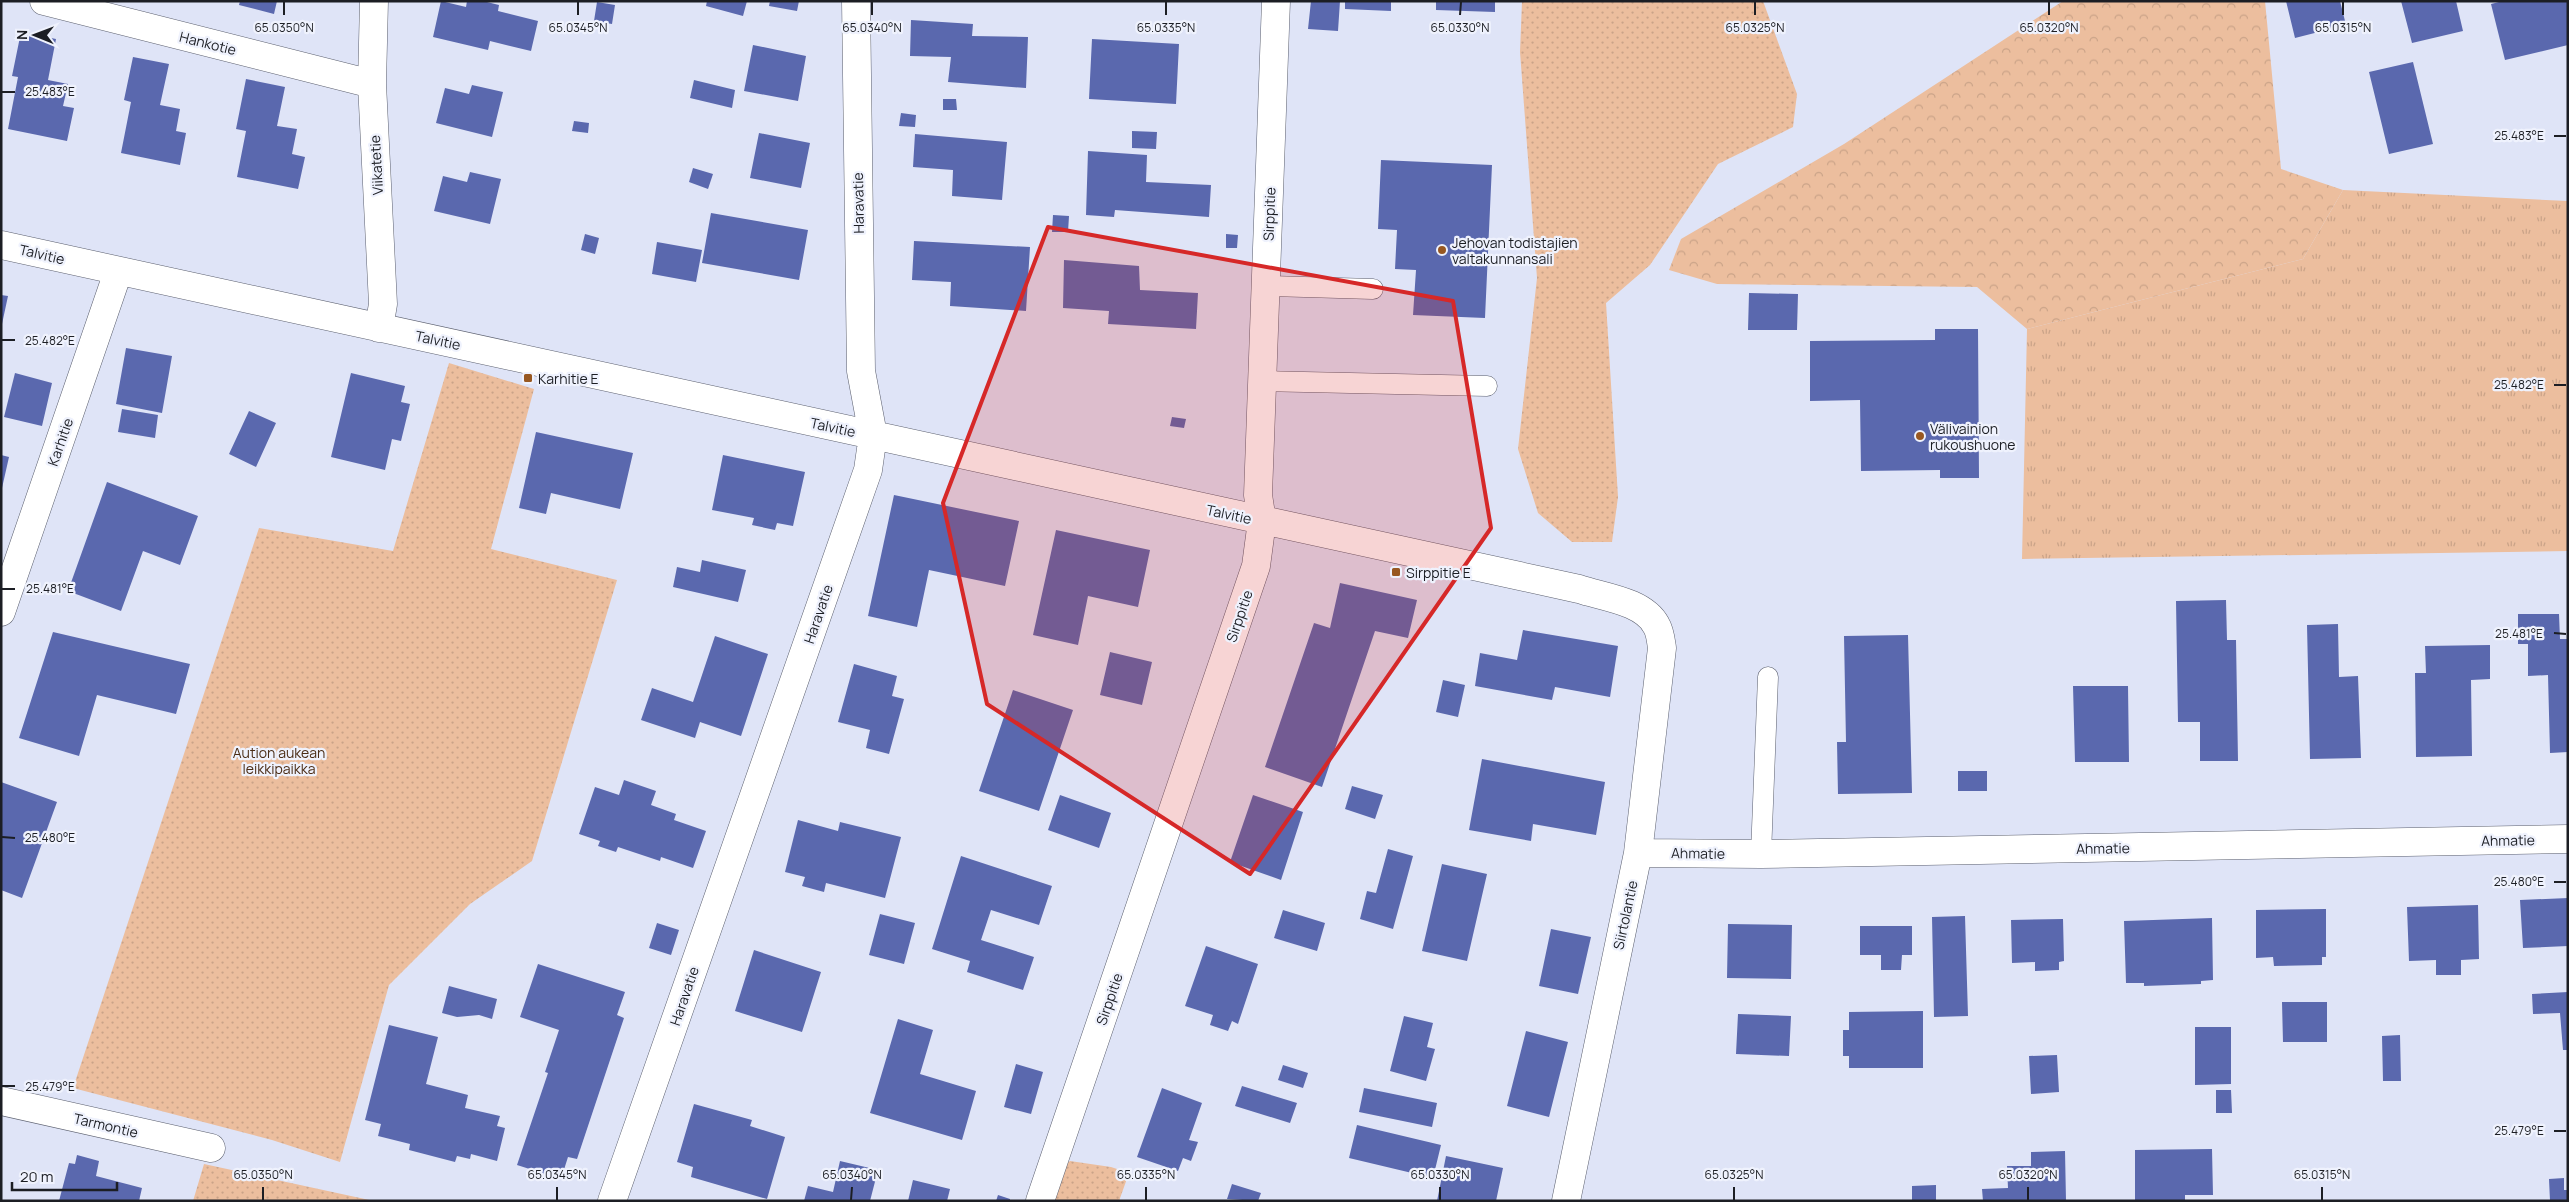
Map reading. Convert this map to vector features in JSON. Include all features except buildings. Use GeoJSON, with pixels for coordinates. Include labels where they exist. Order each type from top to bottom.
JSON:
{"type":"FeatureCollection","features":[{"type":"Feature","properties":{"kind":"street","name":"Hankotie"},"geometry":{"type":"LineString","coordinates":[[44,1],[372,84]]}},
{"type":"Feature","properties":{"kind":"street","name":"Viikatetie"},"geometry":{"type":"LineString","coordinates":[[374,1],[372,84],[383,304],[379,328]]}},
{"type":"Feature","properties":{"kind":"street","name":"Haravatie"},"geometry":{"type":"LineString","coordinates":[[612,1201],[868,470],[873,435],[860,370],[856,1]]}},
{"type":"Feature","properties":{"kind":"street","name":"Sirppitie"},"geometry":{"type":"LineString","coordinates":[[1040,1201],[1256,566],[1262,521],[1258,495],[1264,381],[1276,1]]}},
{"type":"Feature","properties":{"kind":"street","name":"Talvitie"},"geometry":{"type":"LineString","coordinates":[[1,245],[1579,590],[1634,606],[1648,614],[1657,626]]}},
{"type":"Feature","properties":{"kind":"street","name":"Karhitie"},"geometry":{"type":"LineString","coordinates":[[1,612],[118,272]]}},
{"type":"Feature","properties":{"kind":"street","name":"Siirtolantie"},"geometry":{"type":"LineString","coordinates":[[1566,1201],[1638,853],[1662,648],[1657,626]]}},
{"type":"Feature","properties":{"kind":"street","name":"Ahmatie"},"geometry":{"type":"LineString","coordinates":[[1638,853],[1761,854],[2568,839]]}},
{"type":"Feature","properties":{"kind":"street","name":"Tarmontie"},"geometry":{"type":"LineString","coordinates":[[1,1101],[211,1148]]}},
{"type":"Feature","properties":{"kind":"lane"},"geometry":{"type":"LineString","coordinates":[[1267,286],[1373,289]]}},
{"type":"Feature","properties":{"kind":"lane"},"geometry":{"type":"LineString","coordinates":[[1264,381],[1487,386]]}},
{"type":"Feature","properties":{"kind":"lane"},"geometry":{"type":"LineString","coordinates":[[1761,854],[1768,677]]}},
{"type":"Feature","properties":{"kind":"highlighted area"},"geometry":{"type":"Polygon","coordinates":[[[1048,227],[1453,301],[1491,528],[1250,874],[987,704],[943,503],[1048,227]]]}},
{"type":"Feature","properties":{"kind":"green space"},"geometry":{"type":"Polygon","coordinates":[[[1522,1],[1763,1],[1797,94],[1793,127],[1718,164],[1650,265],[1606,303],[1618,497],[1612,542],[1572,542],[1538,513],[1518,449],[1537,278],[1520,52],[1522,1]]]}},
{"type":"Feature","properties":{"kind":"green space"},"geometry":{"type":"Polygon","coordinates":[[[2063,1],[2265,1],[2281,169],[2343,190],[2303,259],[2027,329],[1977,287],[1717,284],[1669,270],[1681,239],[1844,144],[2063,1]]]}},
{"type":"Feature","properties":{"kind":"green space"},"geometry":{"type":"Polygon","coordinates":[[[2343,190],[2568,201],[2568,551],[2022,559],[2027,329],[2303,259],[2343,190]]]}},
{"type":"Feature","properties":{"kind":"green space","name":"Aution aukean leikkipaikka"},"geometry":{"type":"Polygon","coordinates":[[[449,363],[534,389],[491,549],[617,580],[532,861],[470,904],[389,985],[340,1162],[272,1140],[73,1088],[259,528],[393,551],[449,363]]]}},
{"type":"Feature","properties":{"kind":"green space"},"geometry":{"type":"Polygon","coordinates":[[[1070,1161],[1111,1167],[1129,1173],[1119,1201],[1054,1201],[1066,1164],[1070,1161]]]}},
{"type":"Feature","properties":{"kind":"green space"},"geometry":{"type":"Polygon","coordinates":[[[204,1164],[374,1201],[193,1201],[204,1164]]]}},
{"type":"Feature","properties":{"kind":"place","name":"Jehovan todistajien valtakunnansali"},"geometry":{"type":"Point","coordinates":[1442,250]}},
{"type":"Feature","properties":{"kind":"place","name":"Karhitie E"},"geometry":{"type":"Point","coordinates":[528,378]}},
{"type":"Feature","properties":{"kind":"place","name":"Välivainion rukoushuone"},"geometry":{"type":"Point","coordinates":[1920,436]}},
{"type":"Feature","properties":{"kind":"place","name":"Sirppitie E"},"geometry":{"type":"Point","coordinates":[1396,572]}}]}
